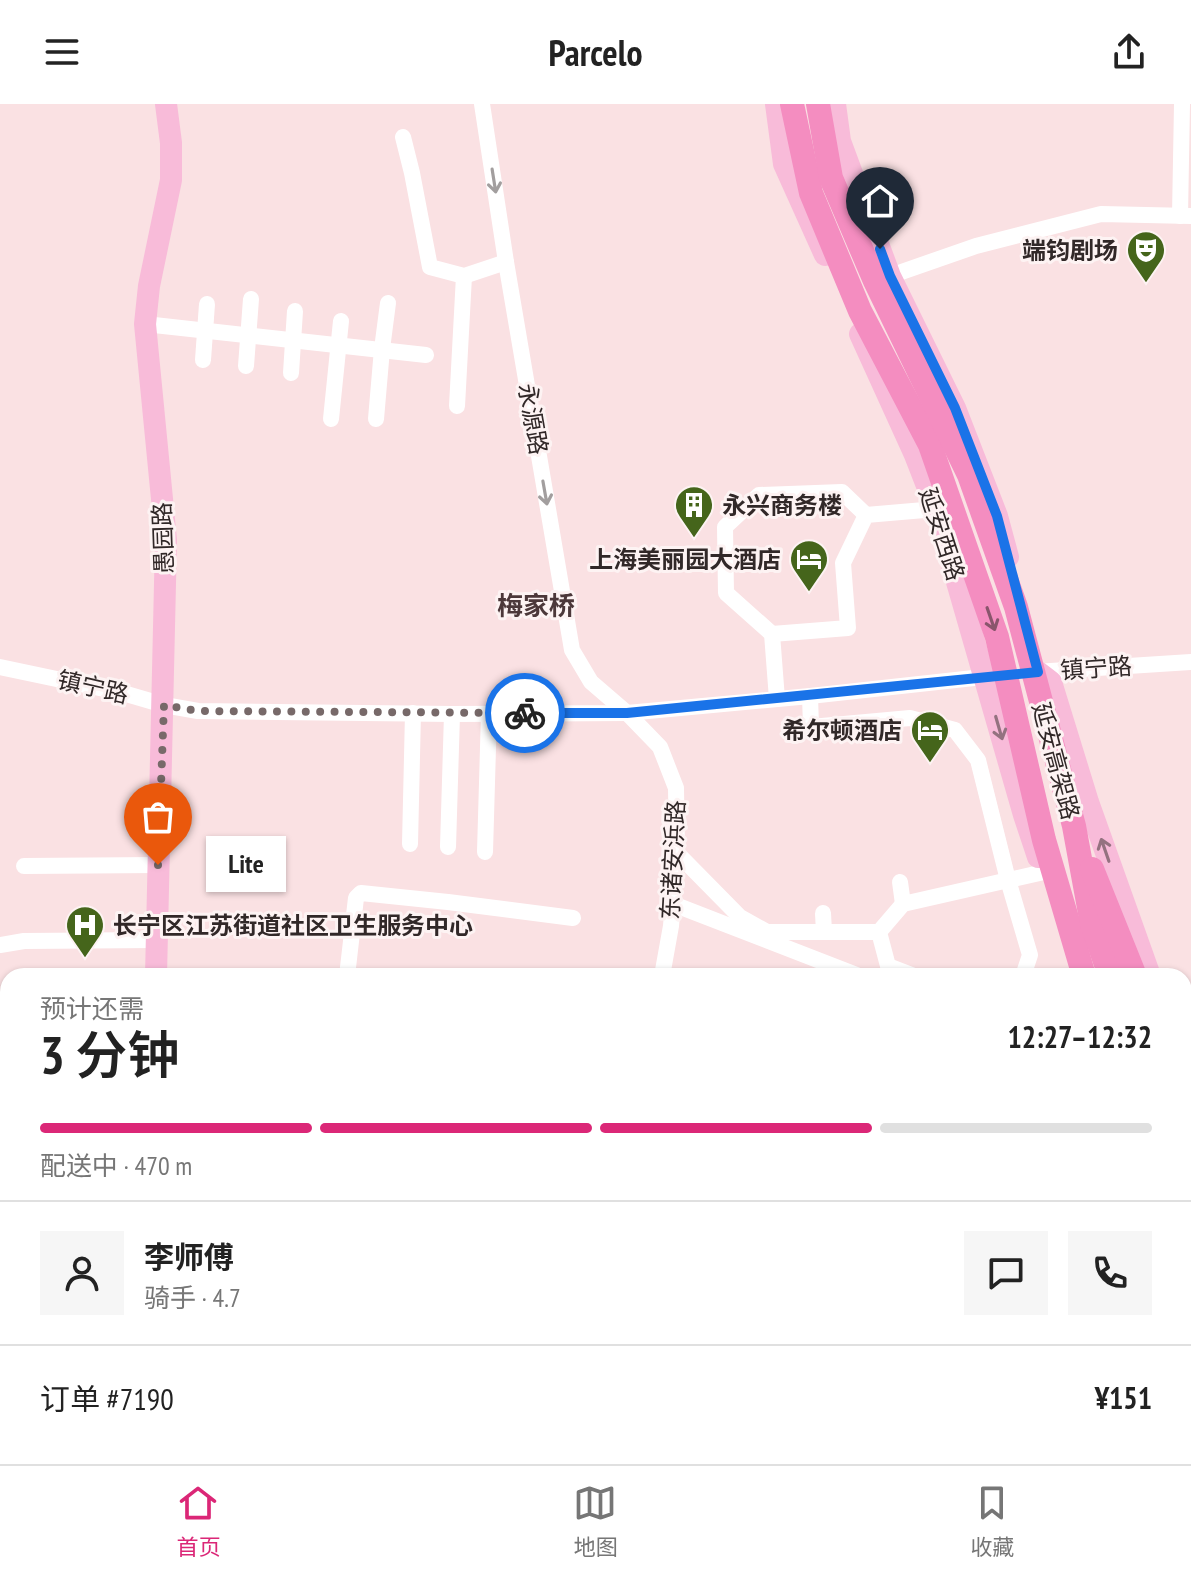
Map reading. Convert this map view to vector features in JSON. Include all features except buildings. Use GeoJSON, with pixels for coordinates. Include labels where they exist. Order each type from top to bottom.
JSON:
{"type":"FeatureCollection","features":[{"type":"Feature","properties":{"kind":"highway","name":"延安高架路"},"geometry":{"type":"LineString","coordinates":[[792,104],[811,193],[860,311],[930,445],[997,637],[1044,840],[1079,968]]}},
{"type":"Feature","properties":{"kind":"highway","name":"延安高架路"},"geometry":{"type":"LineString","coordinates":[[818,104],[831,178],[875,281],[969,475],[1016,607],[1074,826],[1092,924],[1107,968]]}},
{"type":"Feature","properties":{"kind":"highway"},"geometry":{"type":"LineString","coordinates":[[1074,826],[1132,968]]}},
{"type":"Feature","properties":{"kind":"highway"},"geometry":{"type":"LineString","coordinates":[[1044,840],[1066,968]]}},
{"type":"Feature","properties":{"kind":"main road","name":"愚园路"},"geometry":{"type":"LineString","coordinates":[[156,968],[166,540],[145,324],[149,286],[171,180],[171,143],[166,104]]}},
{"type":"Feature","properties":{"kind":"main road","name":"延安西路"},"geometry":{"type":"LineString","coordinates":[[776,104],[784,164],[915,455],[936,509],[1024,815],[1078,968]]}},
{"type":"Feature","properties":{"kind":"main road"},"geometry":{"type":"LineString","coordinates":[[806,104],[840,141]]}},
{"type":"Feature","properties":{"kind":"main road"},"geometry":{"type":"LineString","coordinates":[[835,104],[840,141],[890,276],[955,408],[997,516],[1090,883],[1119,968]]}},
{"type":"Feature","properties":{"kind":"main road"},"geometry":{"type":"LineString","coordinates":[[1038,672],[1051,682],[1088,802],[1147,968]]}},
{"type":"Feature","properties":{"kind":"street","name":"永源路"},"geometry":{"type":"LineString","coordinates":[[482,104],[572,650],[591,682],[627,713]]}},
{"type":"Feature","properties":{"kind":"street"},"geometry":{"type":"LineString","coordinates":[[890,276],[976,246],[1101,214],[1185,216],[1182,104]]}},
{"type":"Feature","properties":{"kind":"street"},"geometry":{"type":"LineString","coordinates":[[403,137],[430,267],[464,276],[506,262]]}},
{"type":"Feature","properties":{"kind":"street"},"geometry":{"type":"LineString","coordinates":[[457,406],[464,276]]}},
{"type":"Feature","properties":{"kind":"street"},"geometry":{"type":"LineString","coordinates":[[246,366],[251,299]]}},
{"type":"Feature","properties":{"kind":"street"},"geometry":{"type":"LineString","coordinates":[[376,419],[388,303]]}},
{"type":"Feature","properties":{"kind":"street"},"geometry":{"type":"LineString","coordinates":[[203,360],[207,304]]}},
{"type":"Feature","properties":{"kind":"street"},"geometry":{"type":"LineString","coordinates":[[291,373],[295,311]]}},
{"type":"Feature","properties":{"kind":"street"},"geometry":{"type":"LineString","coordinates":[[331,419],[341,321]]}},
{"type":"Feature","properties":{"kind":"street"},"geometry":{"type":"LineString","coordinates":[[145,324],[426,355]]}},
{"type":"Feature","properties":{"kind":"street"},"geometry":{"type":"LineString","coordinates":[[777,699],[772,634],[726,593],[725,527],[759,495],[842,492],[866,515],[936,509]]}},
{"type":"Feature","properties":{"kind":"street"},"geometry":{"type":"LineString","coordinates":[[772,634],[848,628],[843,563],[866,515]]}},
{"type":"Feature","properties":{"kind":"street","name":"镇宁路"},"geometry":{"type":"LineString","coordinates":[[0,667],[198,711],[452,714],[627,713],[983,676],[1191,662]]}},
{"type":"Feature","properties":{"kind":"street"},"geometry":{"type":"LineString","coordinates":[[810,696],[811,727],[910,718],[955,730],[978,760],[1030,955],[1026,968]]}},
{"type":"Feature","properties":{"kind":"street"},"geometry":{"type":"LineString","coordinates":[[410,844],[413,713]]}},
{"type":"Feature","properties":{"kind":"street"},"geometry":{"type":"LineString","coordinates":[[485,852],[489,713]]}},
{"type":"Feature","properties":{"kind":"street","name":"东诸安浜路"},"geometry":{"type":"LineString","coordinates":[[627,713],[660,747],[676,788],[677,853],[663,968]]}},
{"type":"Feature","properties":{"kind":"street"},"geometry":{"type":"LineString","coordinates":[[448,847],[452,714]]}},
{"type":"Feature","properties":{"kind":"street"},"geometry":{"type":"LineString","coordinates":[[677,853],[740,917],[767,932],[879,932],[903,904],[1044,872]]}},
{"type":"Feature","properties":{"kind":"street"},"geometry":{"type":"LineString","coordinates":[[24,866],[158,865]]}},
{"type":"Feature","properties":{"kind":"street"},"geometry":{"type":"LineString","coordinates":[[900,882],[903,904]]}},
{"type":"Feature","properties":{"kind":"street"},"geometry":{"type":"LineString","coordinates":[[348,968],[356,898],[361,893],[573,918]]}},
{"type":"Feature","properties":{"kind":"street"},"geometry":{"type":"LineString","coordinates":[[673,904],[838,968]]}},
{"type":"Feature","properties":{"kind":"street"},"geometry":{"type":"LineString","coordinates":[[823,913],[824,932]]}},
{"type":"Feature","properties":{"kind":"street"},"geometry":{"type":"LineString","coordinates":[[879,932],[888,966],[893,968]]}},
{"type":"Feature","properties":{"kind":"street"},"geometry":{"type":"LineString","coordinates":[[0,945],[24,941],[156,940]]}},
{"type":"Feature","properties":{"kind":"way so far"},"geometry":{"type":"LineString","coordinates":[[158,865],[164,705],[198,711],[525,713]]}},
{"type":"Feature","properties":{"kind":"place","name":"端钧剧场"},"geometry":{"type":"Point","coordinates":[1146,284]}},
{"type":"Feature","properties":{"kind":"place","name":"永兴商务楼"},"geometry":{"type":"Point","coordinates":[694,539]}},
{"type":"Feature","properties":{"kind":"place","name":"上海美丽园大酒店"},"geometry":{"type":"Point","coordinates":[809,593]}},
{"type":"Feature","properties":{"kind":"place","name":"希尔顿酒店"},"geometry":{"type":"Point","coordinates":[930,764]}},
{"type":"Feature","properties":{"kind":"place","name":"Lite"},"geometry":{"type":"Point","coordinates":[158,865]}},
{"type":"Feature","properties":{"kind":"place","name":"长宁区江苏街道社区卫生服务中心"},"geometry":{"type":"Point","coordinates":[85,959]}},
{"type":"Feature","properties":{"kind":"district","name":"梅家桥"},"geometry":{"type":"Point","coordinates":[536,605]}},
{"type":"Feature","properties":{"kind":"route"},"geometry":{"type":"LineString","coordinates":[[525,713],[627,713],[1038,672],[997,516],[955,408],[890,276],[880,249]]}}]}
